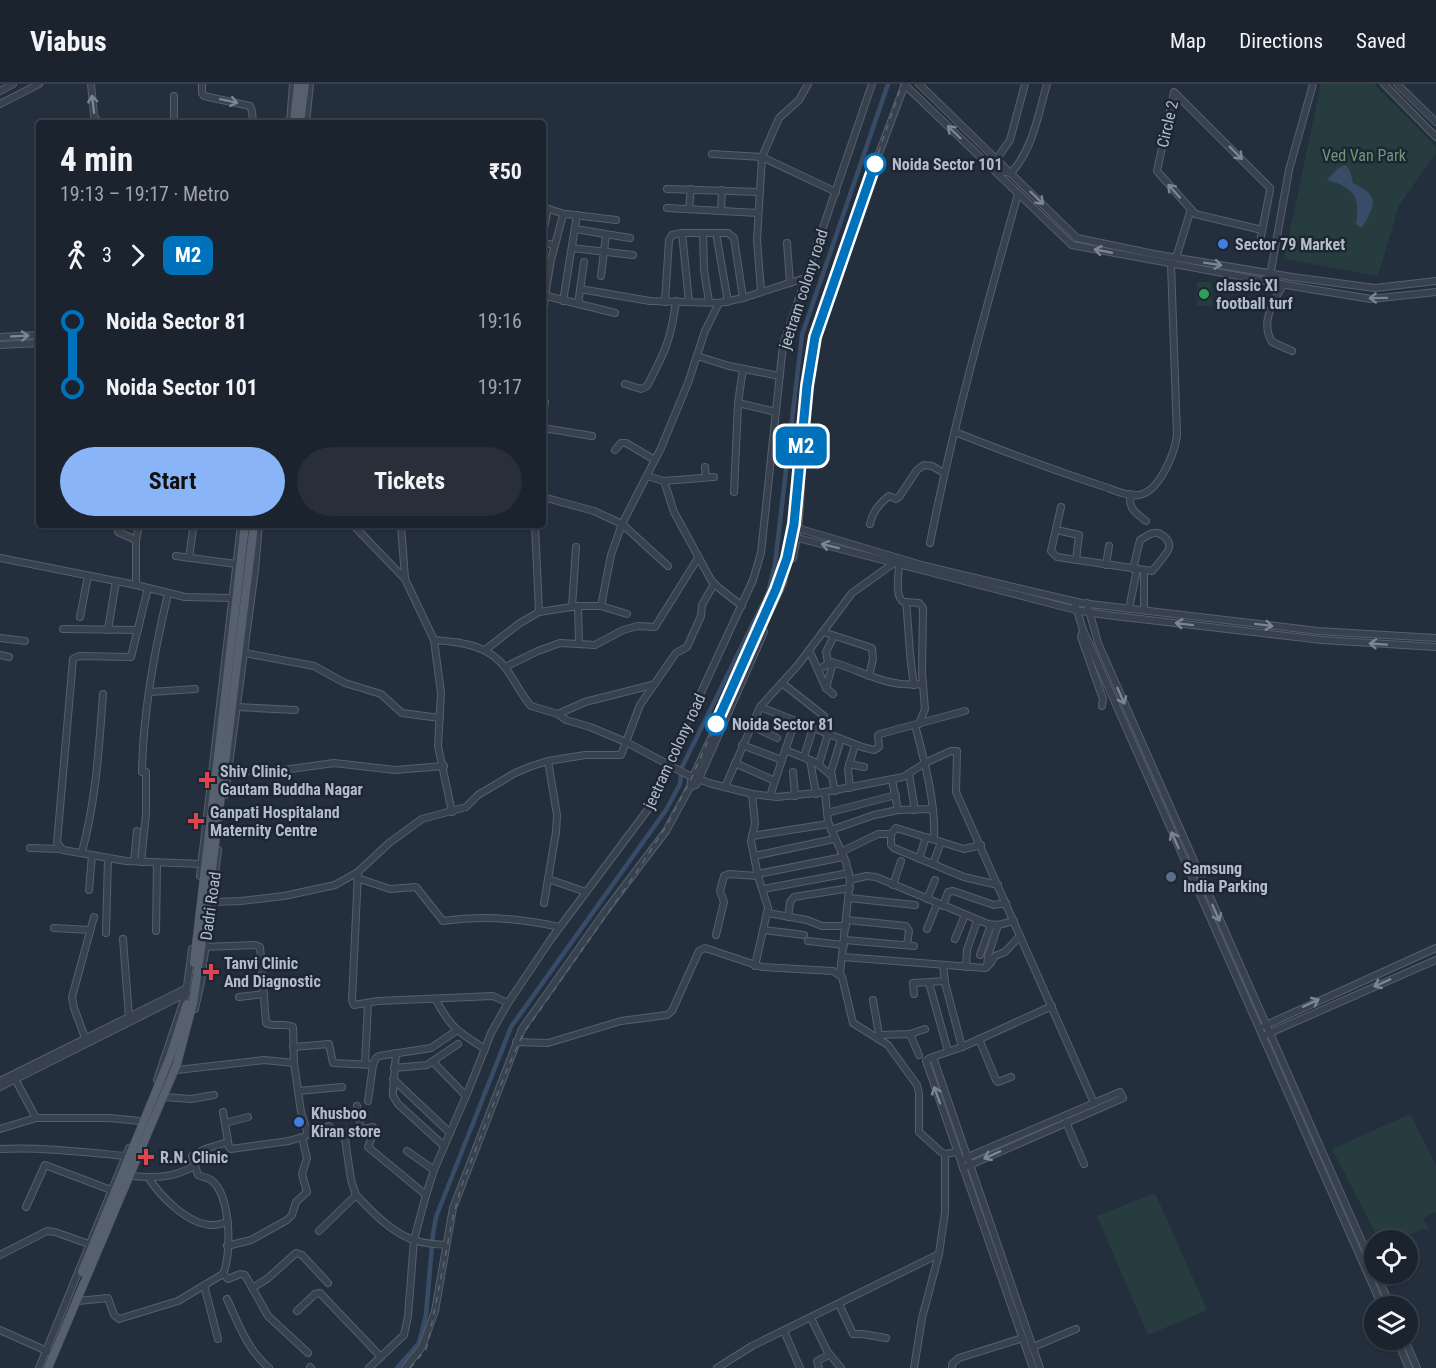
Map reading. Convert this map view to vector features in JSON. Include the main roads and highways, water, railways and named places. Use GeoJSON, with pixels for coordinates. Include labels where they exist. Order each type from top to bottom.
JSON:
{"type":"FeatureCollection","features":[{"type":"Feature","properties":{"kind":"main road"},"geometry":{"type":"LineString","coordinates":[[292,120],[298,84]]}},
{"type":"Feature","properties":{"kind":"main road"},"geometry":{"type":"LineString","coordinates":[[300,120],[305,84]]}},
{"type":"Feature","properties":{"kind":"main road"},"geometry":{"type":"LineString","coordinates":[[41,1368],[171,1057],[189,998],[243,528]]}},
{"type":"Feature","properties":{"kind":"main road"},"geometry":{"type":"LineString","coordinates":[[49,1368],[177,1064],[193,1003],[210,885],[254,528]]}},
{"type":"Feature","properties":{"kind":"water"},"geometry":{"type":"Polygon","coordinates":[[[1346,165],[1353,183],[1372,197],[1372,207],[1362,228],[1356,224],[1357,206],[1353,194],[1343,186],[1327,180],[1338,168],[1346,165]]]}},
{"type":"Feature","properties":{"kind":"waterway"},"geometry":{"type":"LineString","coordinates":[[397,1368],[419,1343],[426,1315],[436,1217],[511,1027],[666,810],[680,784],[682,767],[768,593],[775,564],[802,335],[888,84]]}},
{"type":"Feature","properties":{"kind":"railway"},"geometry":{"type":"LineString","coordinates":[[410,1368],[426,1349],[461,1187],[523,1034],[667,825],[691,779],[780,579],[794,524],[807,386],[815,337],[902,84]]}},
{"type":"Feature","properties":{"kind":"metro line","name":"M2"},"geometry":{"type":"LineString","coordinates":[[716,724],[776,589],[787,558],[794,524],[807,386],[815,337],[875,164]]}},
{"type":"Feature","properties":{"kind":"place","name":"Noida Sector 101"},"geometry":{"type":"Point","coordinates":[875,164]}},
{"type":"Feature","properties":{"kind":"place","name":"Sector 79 Market"},"geometry":{"type":"Point","coordinates":[1223,244]}},
{"type":"Feature","properties":{"kind":"place","name":"classic XI football turf"},"geometry":{"type":"Point","coordinates":[1204,294]}},
{"type":"Feature","properties":{"kind":"place","name":"Noida Sector 81"},"geometry":{"type":"Point","coordinates":[716,724]}},
{"type":"Feature","properties":{"kind":"place","name":"Shiv Clinic, Gautam Buddha Nagar"},"geometry":{"type":"Point","coordinates":[207,780]}},
{"type":"Feature","properties":{"kind":"place","name":"Ganpati Hospitaland Maternity Centre"},"geometry":{"type":"Point","coordinates":[196,821]}},
{"type":"Feature","properties":{"kind":"place","name":"Samsung India Parking"},"geometry":{"type":"Point","coordinates":[1171,877]}},
{"type":"Feature","properties":{"kind":"place","name":"Tanvi Clinic And Diagnostic"},"geometry":{"type":"Point","coordinates":[211,972]}},
{"type":"Feature","properties":{"kind":"place","name":"Khusboo Kiran store"},"geometry":{"type":"Point","coordinates":[299,1122]}},
{"type":"Feature","properties":{"kind":"place","name":"R.N. Clinic"},"geometry":{"type":"Point","coordinates":[146,1157]}},
{"type":"Feature","properties":{"kind":"park label","name":"Ved Van Park"},"geometry":{"type":"Point","coordinates":[1364,155]}}]}
